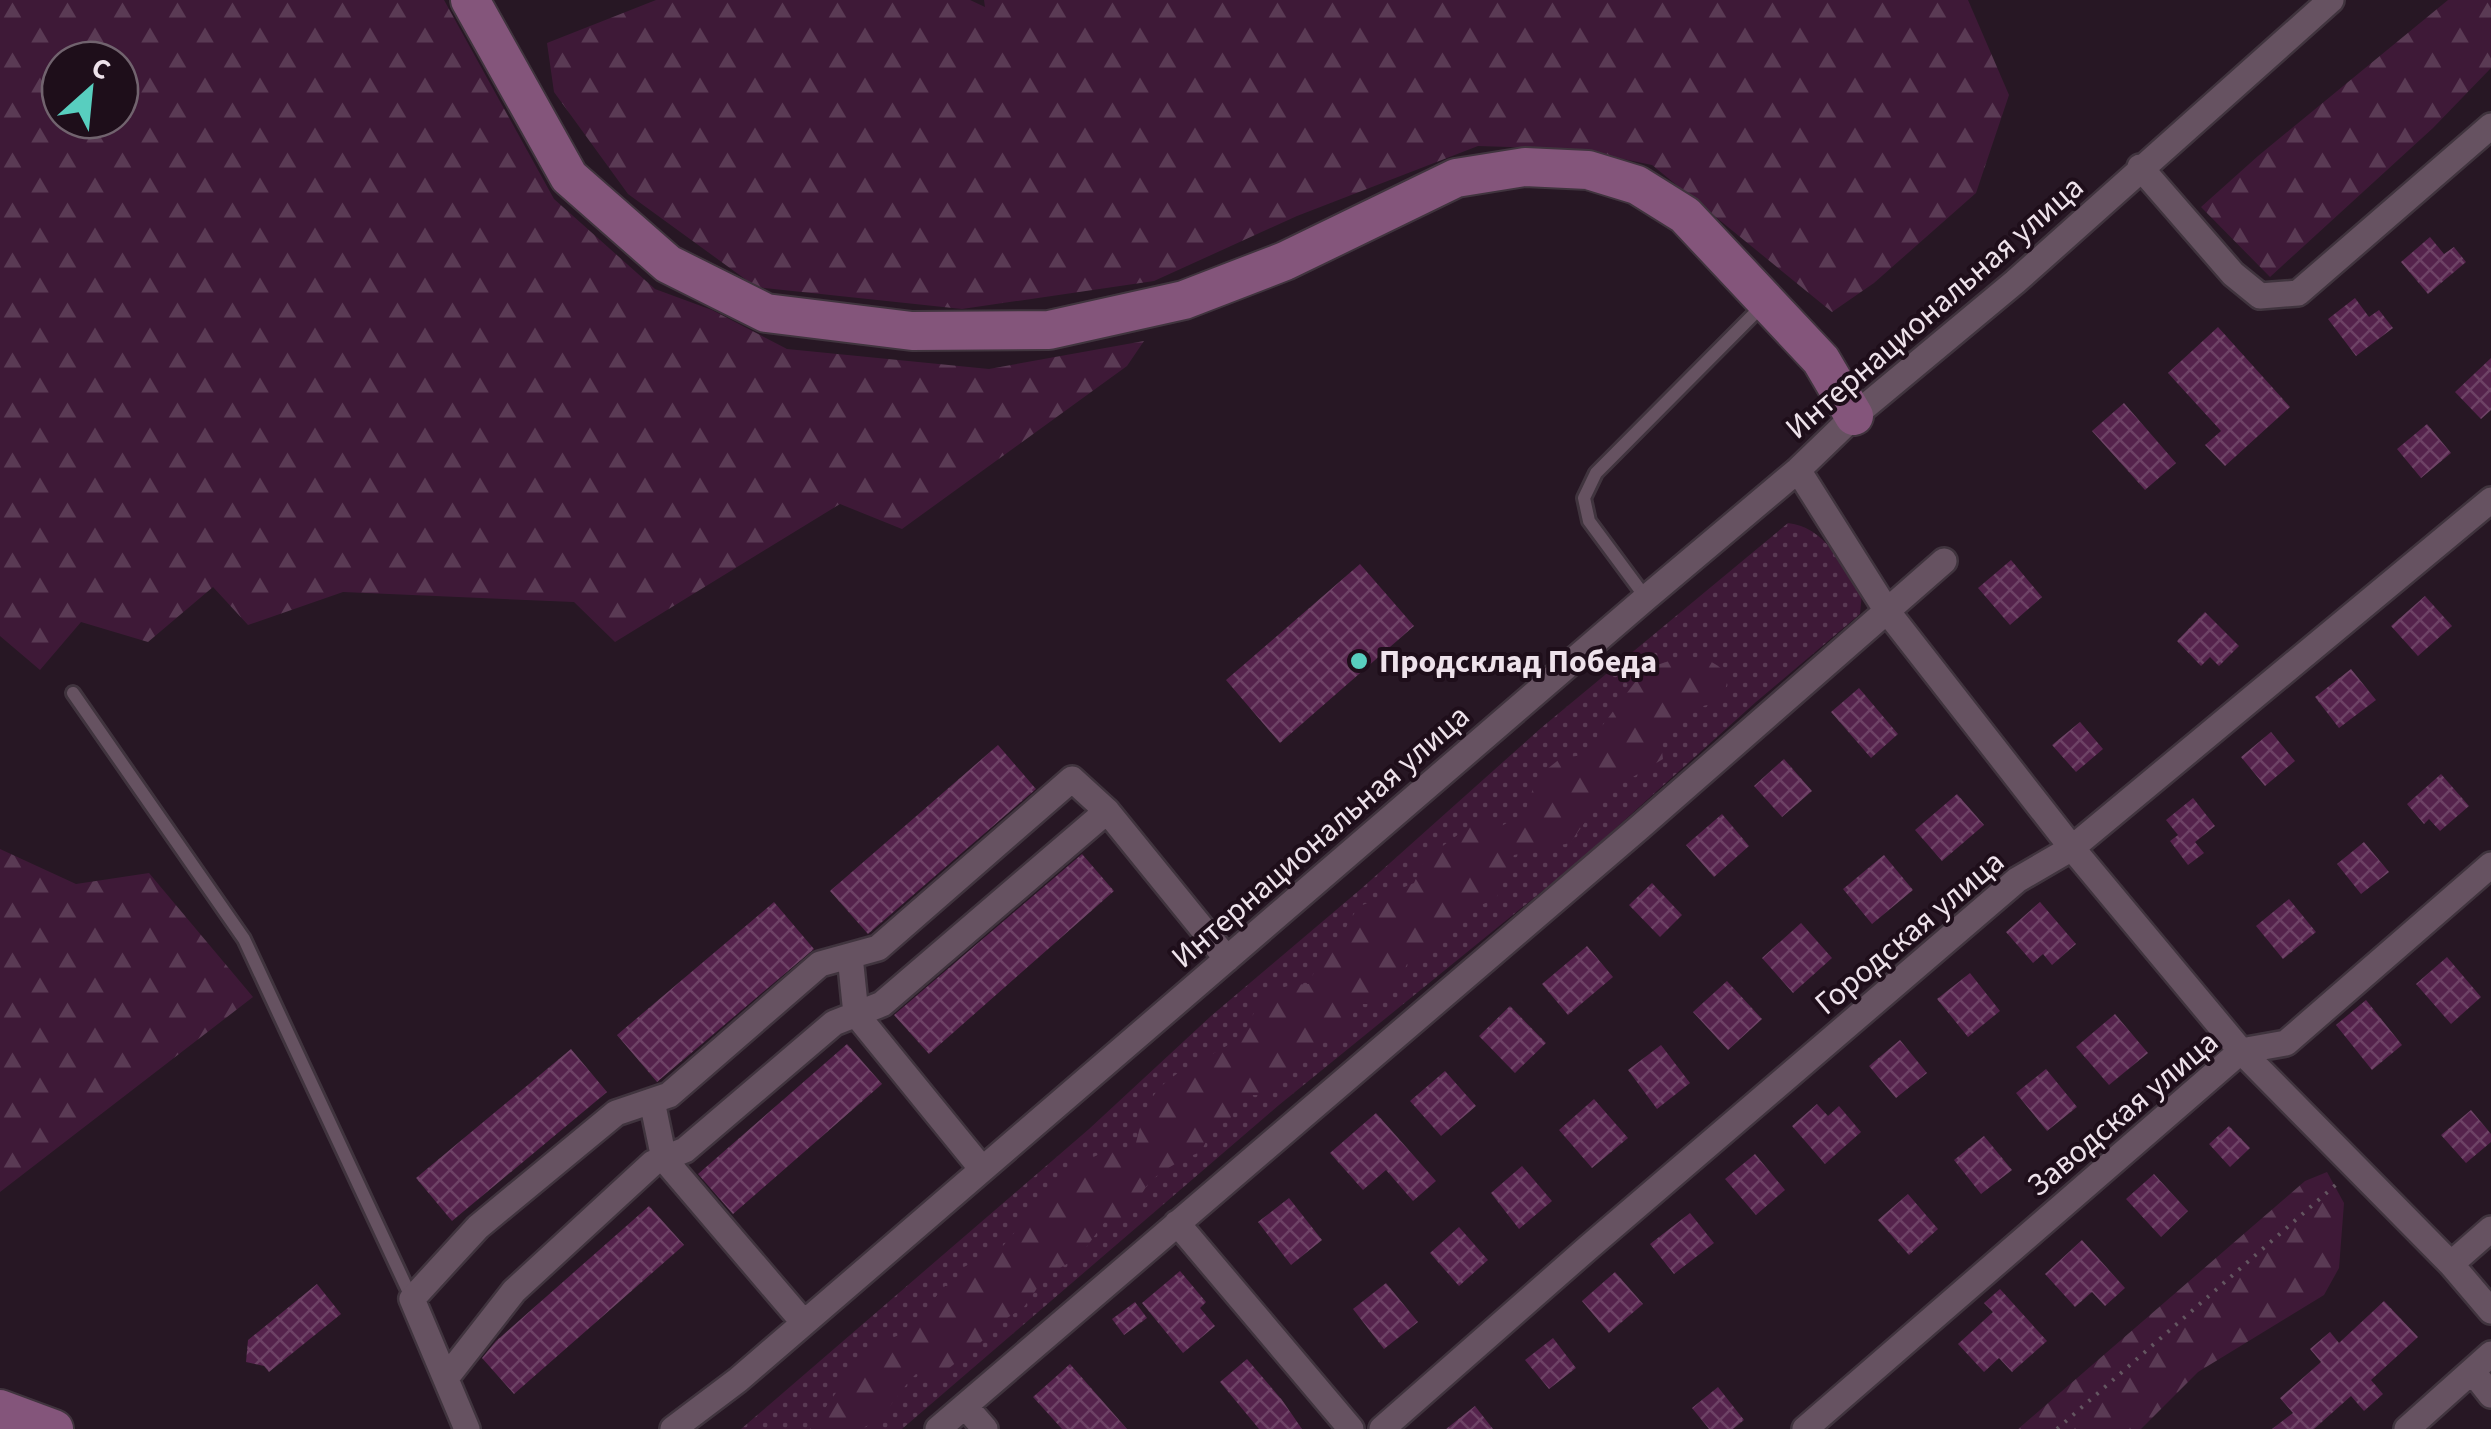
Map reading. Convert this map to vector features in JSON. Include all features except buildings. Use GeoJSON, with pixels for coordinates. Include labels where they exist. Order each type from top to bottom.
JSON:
{"type":"FeatureCollection","features":[{"type":"Feature","properties":{"kind":"street"},"geometry":{"type":"LineString","coordinates":[[470,0],[569,177],[668,264],[766,312],[912,331],[1049,330],[1184,300],[1285,261],[1456,178],[1525,167],[1588,170],[1638,185],[1685,215],[1820,360],[1854,416]]}},
{"type":"Feature","properties":{"kind":"street","name":"Интернациональная улица"},"geometry":{"type":"LineString","coordinates":[[673,1429],[804,1324],[1798,470],[1854,416],[2015,282],[2331,0]]}},
{"type":"Feature","properties":{"kind":"street"},"geometry":{"type":"LineString","coordinates":[[2140,167],[2233,274],[2260,296],[2298,293],[2491,126]]}},
{"type":"Feature","properties":{"kind":"street"},"geometry":{"type":"LineString","coordinates":[[1798,470],[1888,611],[2072,848],[2242,1051],[2451,1264],[2491,1311]]}},
{"type":"Feature","properties":{"kind":"street","name":"Городская улица"},"geometry":{"type":"LineString","coordinates":[[1382,1429],[1589,1246],[2017,880],[2072,848],[2491,500]]}},
{"type":"Feature","properties":{"kind":"street"},"geometry":{"type":"LineString","coordinates":[[938,1429],[1944,561]]}},
{"type":"Feature","properties":{"kind":"street"},"geometry":{"type":"LineString","coordinates":[[467,1429],[412,1300],[478,1227],[616,1113],[669,1095],[820,964],[878,948],[1072,779],[1107,811],[1228,959]]}},
{"type":"Feature","properties":{"kind":"street"},"geometry":{"type":"LineString","coordinates":[[446,1378],[514,1292],[654,1163],[685,1150],[834,1023],[882,1004],[1107,811]]}},
{"type":"Feature","properties":{"kind":"street","name":"Заводская улица"},"geometry":{"type":"LineString","coordinates":[[1805,1429],[2242,1051],[2286,1042],[2491,865]]}},
{"type":"Feature","properties":{"kind":"street"},"geometry":{"type":"LineString","coordinates":[[850,956],[856,1014],[982,1170]]}},
{"type":"Feature","properties":{"kind":"street"},"geometry":{"type":"LineString","coordinates":[[652,1101],[664,1159],[804,1324]]}},
{"type":"Feature","properties":{"kind":"street"},"geometry":{"type":"LineString","coordinates":[[1177,1223],[1351,1429]]}},
{"type":"Feature","properties":{"kind":"street"},"geometry":{"type":"LineString","coordinates":[[2451,1264],[2491,1230]]}},
{"type":"Feature","properties":{"kind":"street"},"geometry":{"type":"LineString","coordinates":[[2407,1429],[2482,1363],[2491,1394]]}},
{"type":"Feature","properties":{"kind":"street"},"geometry":{"type":"LineString","coordinates":[[965,1406],[984,1429]]}},
{"type":"Feature","properties":{"kind":"street"},"geometry":{"type":"LineString","coordinates":[[0,1409],[54,1429]]}},
{"type":"Feature","properties":{"kind":"lane"},"geometry":{"type":"LineString","coordinates":[[1646,598],[1589,522],[1584,498],[1596,472],[1766,302]]}},
{"type":"Feature","properties":{"kind":"lane"},"geometry":{"type":"LineString","coordinates":[[74,693],[244,939],[412,1300]]}},
{"type":"Feature","properties":{"kind":"path"},"geometry":{"type":"LineString","coordinates":[[2057,1429],[2354,1168]]}},
{"type":"Feature","properties":{"kind":"green space"},"geometry":{"type":"Polygon","coordinates":[[[0,0],[444,0],[554,199],[655,289],[712,310],[787,349],[989,369],[1144,341],[1127,366],[902,529],[840,504],[615,642],[574,602],[343,592],[248,625],[213,587],[148,642],[81,622],[40,670],[0,636],[0,0]]]}},
{"type":"Feature","properties":{"kind":"green space"},"geometry":{"type":"Polygon","coordinates":[[[656,0],[970,0],[985,7],[984,0],[1968,0],[2009,95],[1976,193],[1874,283],[1832,312],[1652,165],[1575,149],[1478,146],[1297,216],[1154,281],[962,309],[756,287],[628,194],[554,92],[547,43],[656,0]]]}},
{"type":"Feature","properties":{"kind":"green space"},"geometry":{"type":"Polygon","coordinates":[[[2448,0],[2491,0],[2491,68],[2433,128],[2270,277],[2201,207],[2448,0]]]}},
{"type":"Feature","properties":{"kind":"green space"},"geometry":{"type":"Polygon","coordinates":[[[1788,523],[1812,532],[1831,549],[1862,593],[1860,614],[1578,862],[1279,1105],[902,1429],[741,1429],[1089,1129],[1211,1016],[1541,728],[1788,523]]]}},
{"type":"Feature","properties":{"kind":"green space"},"geometry":{"type":"Polygon","coordinates":[[[1684,656],[1720,668],[1728,679],[1725,690],[1713,704],[1690,711],[1665,730],[1660,736],[1663,759],[1606,793],[1570,843],[1514,855],[1496,899],[1462,912],[1457,929],[1407,964],[1395,990],[1378,1004],[1357,1004],[1345,1034],[1336,1043],[1327,1039],[1307,1047],[1295,1071],[1273,1083],[1267,1095],[1242,1095],[1229,1121],[1214,1125],[1201,1152],[1156,1177],[1124,1222],[1106,1220],[1080,1256],[1045,1277],[1024,1307],[933,1381],[916,1374],[884,1413],[859,1429],[810,1429],[858,1362],[880,1342],[914,1330],[945,1286],[961,1287],[962,1268],[1002,1247],[1077,1165],[1108,1150],[1135,1147],[1149,1103],[1167,1081],[1243,1034],[1266,996],[1284,987],[1311,984],[1318,952],[1338,941],[1358,907],[1414,883],[1425,859],[1482,817],[1500,827],[1525,812],[1537,777],[1561,758],[1592,754],[1599,730],[1645,669],[1684,656]]]}},
{"type":"Feature","properties":{"kind":"green space"},"geometry":{"type":"Polygon","coordinates":[[[0,849],[76,884],[149,873],[253,997],[0,1192],[0,849]]]}},
{"type":"Feature","properties":{"kind":"green space"},"geometry":{"type":"Polygon","coordinates":[[[2327,1172],[2344,1203],[2339,1268],[2324,1295],[2198,1372],[2141,1429],[2018,1429],[2305,1181],[2327,1172]]]}},
{"type":"Feature","properties":{"kind":"place","name":"Продсклад Победа"},"geometry":{"type":"Point","coordinates":[1359,661]}}]}
